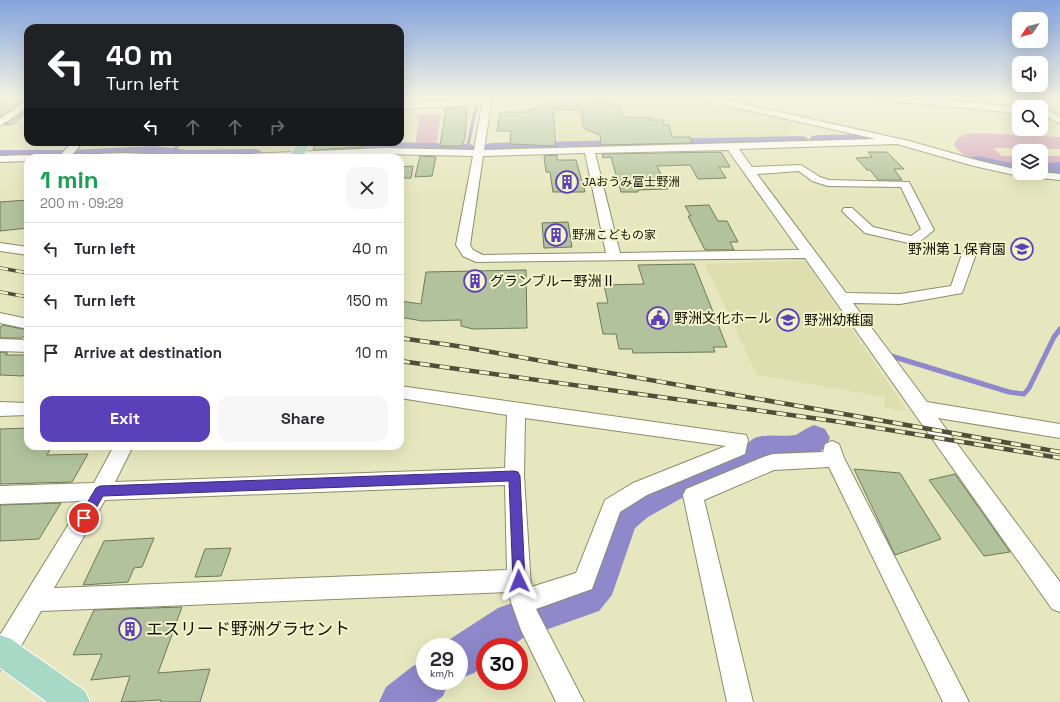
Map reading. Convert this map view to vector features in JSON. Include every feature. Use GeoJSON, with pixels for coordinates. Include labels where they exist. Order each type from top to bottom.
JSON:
{"type":"FeatureCollection","features":[{"type":"Feature","properties":{"kind":"main road"},"geometry":{"type":"LineString","coordinates":[[1,654],[74,702]]}},
{"type":"Feature","properties":{"kind":"street"},"geometry":{"type":"LineString","coordinates":[[480,130],[479,153],[463,245],[468,253],[481,259],[808,254]]}},
{"type":"Feature","properties":{"kind":"street"},"geometry":{"type":"LineString","coordinates":[[842,130],[984,166],[1012,172]]}},
{"type":"Feature","properties":{"kind":"street"},"geometry":{"type":"LineString","coordinates":[[323,154],[385,147],[479,153],[894,142]]}},
{"type":"Feature","properties":{"kind":"street"},"geometry":{"type":"LineString","coordinates":[[69,154],[75,146]]}},
{"type":"Feature","properties":{"kind":"street"},"geometry":{"type":"LineString","coordinates":[[731,146],[1060,601]]}},
{"type":"Feature","properties":{"kind":"street"},"geometry":{"type":"LineString","coordinates":[[589,150],[614,257]]}},
{"type":"Feature","properties":{"kind":"street"},"geometry":{"type":"LineString","coordinates":[[0,159],[24,158]]}},
{"type":"Feature","properties":{"kind":"street"},"geometry":{"type":"LineString","coordinates":[[748,171],[801,168],[816,179],[828,183],[905,184],[928,230],[914,240],[869,230],[848,212]]}},
{"type":"Feature","properties":{"kind":"street"},"geometry":{"type":"LineString","coordinates":[[1048,176],[1060,177]]}},
{"type":"Feature","properties":{"kind":"street"},"geometry":{"type":"LineString","coordinates":[[0,247],[24,250]]}},
{"type":"Feature","properties":{"kind":"street"},"geometry":{"type":"LineString","coordinates":[[841,298],[900,299],[956,290],[968,254]]}},
{"type":"Feature","properties":{"kind":"street"},"geometry":{"type":"LineString","coordinates":[[0,318],[24,323]]}},
{"type":"Feature","properties":{"kind":"street"},"geometry":{"type":"LineString","coordinates":[[0,345],[24,346]]}},
{"type":"Feature","properties":{"kind":"street"},"geometry":{"type":"LineString","coordinates":[[35,600],[523,603],[584,581],[612,506],[640,489],[738,449],[739,440],[516,410],[404,393]]}},
{"type":"Feature","properties":{"kind":"street"},"geometry":{"type":"LineString","coordinates":[[0,409],[24,408]]}},
{"type":"Feature","properties":{"kind":"street"},"geometry":{"type":"LineString","coordinates":[[919,408],[1060,431]]}},
{"type":"Feature","properties":{"kind":"street"},"geometry":{"type":"LineString","coordinates":[[516,410],[514,476],[523,603],[562,688],[571,702]]}},
{"type":"Feature","properties":{"kind":"street"},"geometry":{"type":"LineString","coordinates":[[1,654],[100,491],[122,450]]}},
{"type":"Feature","properties":{"kind":"street"},"geometry":{"type":"LineString","coordinates":[[740,702],[693,495],[773,462],[834,454],[956,702]]}},
{"type":"Feature","properties":{"kind":"street"},"geometry":{"type":"LineString","coordinates":[[0,495],[514,476]]}},
{"type":"Feature","properties":{"kind":"shaded area"},"geometry":{"type":"Polygon","coordinates":[[[417,130],[439,130],[436,147],[415,146],[417,130]]]}},
{"type":"Feature","properties":{"kind":"shaded area"},"geometry":{"type":"Polygon","coordinates":[[[556,130],[790,130],[789,141],[559,145],[556,130]]]}},
{"type":"Feature","properties":{"kind":"shaded area"},"geometry":{"type":"Polygon","coordinates":[[[975,133],[1012,135],[1012,136],[1060,137],[1060,149],[1048,149],[1048,144],[1012,144],[1012,148],[993,148],[1002,156],[1012,156],[1012,167],[992,165],[965,155],[959,150],[954,144],[960,137],[975,133]]]}},
{"type":"Feature","properties":{"kind":"shaded area"},"geometry":{"type":"Polygon","coordinates":[[[1048,156],[1060,156],[1060,167],[1048,169],[1048,156]]]}},
{"type":"Feature","properties":{"kind":"shaded area","name":"野洲幼稚園"},"geometry":{"type":"Polygon","coordinates":[[[806,262],[907,411],[884,408],[885,397],[757,375],[705,264],[806,262]]]}},
{"type":"Feature","properties":{"kind":"building"},"geometry":{"type":"Polygon","coordinates":[[[443,130],[466,130],[465,138],[462,146],[440,146],[443,130]]]}},
{"type":"Feature","properties":{"kind":"building"},"geometry":{"type":"Polygon","coordinates":[[[497,130],[555,130],[556,146],[510,144],[511,131],[497,131],[497,130]]]}},
{"type":"Feature","properties":{"kind":"building"},"geometry":{"type":"Polygon","coordinates":[[[587,130],[670,130],[672,137],[690,137],[692,143],[601,145],[600,135],[587,130]]]}},
{"type":"Feature","properties":{"kind":"building"},"geometry":{"type":"Polygon","coordinates":[[[314,146],[363,146],[363,147],[313,150],[314,146]]]}},
{"type":"Feature","properties":{"kind":"building"},"geometry":{"type":"Polygon","coordinates":[[[721,152],[730,167],[719,167],[726,178],[698,179],[690,165],[657,166],[668,189],[638,190],[638,192],[621,192],[611,157],[603,158],[602,154],[721,152]]]}},
{"type":"Feature","properties":{"kind":"building"},"geometry":{"type":"Polygon","coordinates":[[[868,152],[887,152],[904,169],[894,169],[902,180],[878,180],[870,170],[867,170],[856,158],[872,157],[868,152]]]}},
{"type":"Feature","properties":{"kind":"building","name":"JAおうみ富士野洲"},"geometry":{"type":"Polygon","coordinates":[[[557,155],[557,160],[576,160],[585,192],[553,192],[550,172],[546,172],[544,156],[557,155]]]}},
{"type":"Feature","properties":{"kind":"building"},"geometry":{"type":"Polygon","coordinates":[[[420,156],[436,157],[432,176],[415,177],[420,156]]]}},
{"type":"Feature","properties":{"kind":"building"},"geometry":{"type":"Polygon","coordinates":[[[413,166],[411,178],[404,178],[404,167],[413,166]]]}},
{"type":"Feature","properties":{"kind":"building"},"geometry":{"type":"Polygon","coordinates":[[[24,200],[24,228],[0,231],[0,202],[24,200]]]}},
{"type":"Feature","properties":{"kind":"building"},"geometry":{"type":"Polygon","coordinates":[[[709,205],[718,221],[727,221],[738,242],[730,242],[734,250],[705,250],[688,216],[691,216],[685,206],[709,205]]]}},
{"type":"Feature","properties":{"kind":"building","name":"野洲こどもの家"},"geometry":{"type":"Polygon","coordinates":[[[568,222],[572,247],[544,248],[542,223],[568,222]]]}},
{"type":"Feature","properties":{"kind":"building","name":"野洲文化ホール"},"geometry":{"type":"Polygon","coordinates":[[[694,264],[727,347],[713,347],[715,352],[633,353],[632,349],[619,349],[616,334],[603,334],[597,303],[608,303],[604,285],[644,284],[638,265],[694,264]]]}},
{"type":"Feature","properties":{"kind":"building"},"geometry":{"type":"Polygon","coordinates":[[[526,270],[527,328],[473,329],[461,326],[461,320],[422,321],[404,318],[404,302],[421,304],[426,272],[526,270]]]}},
{"type":"Feature","properties":{"kind":"building"},"geometry":{"type":"Polygon","coordinates":[[[2,325],[24,329],[24,336],[22,338],[0,338],[0,328],[2,325]]]}},
{"type":"Feature","properties":{"kind":"building"},"geometry":{"type":"Polygon","coordinates":[[[0,352],[8,353],[5,355],[24,355],[23,376],[0,375],[0,352]]]}},
{"type":"Feature","properties":{"kind":"building"},"geometry":{"type":"Polygon","coordinates":[[[24,428],[24,450],[50,450],[47,455],[88,454],[72,482],[0,484],[0,429],[24,428]]]}},
{"type":"Feature","properties":{"kind":"building"},"geometry":{"type":"Polygon","coordinates":[[[854,469],[900,473],[941,539],[895,555],[854,469]]]}},
{"type":"Feature","properties":{"kind":"building"},"geometry":{"type":"Polygon","coordinates":[[[955,474],[1010,552],[984,556],[929,480],[955,474]]]}},
{"type":"Feature","properties":{"kind":"building"},"geometry":{"type":"Polygon","coordinates":[[[61,503],[39,539],[0,541],[0,505],[61,503]]]}},
{"type":"Feature","properties":{"kind":"building"},"geometry":{"type":"Polygon","coordinates":[[[154,538],[142,567],[134,568],[128,582],[83,585],[104,541],[154,538]]]}},
{"type":"Feature","properties":{"kind":"building"},"geometry":{"type":"Polygon","coordinates":[[[231,548],[221,576],[195,577],[205,549],[231,548]]]}},
{"type":"Feature","properties":{"kind":"building"},"geometry":{"type":"Polygon","coordinates":[[[182,607],[158,673],[210,669],[200,702],[161,702],[161,700],[121,702],[130,676],[91,680],[102,654],[73,655],[94,610],[182,607]]]}},
{"type":"Feature","properties":{"kind":"waterway"},"geometry":{"type":"LineString","coordinates":[[464,149],[468,145],[471,130]]}},
{"type":"Feature","properties":{"kind":"waterway"},"geometry":{"type":"LineString","coordinates":[[818,140],[874,139]]}},
{"type":"Feature","properties":{"kind":"waterway"},"geometry":{"type":"LineString","coordinates":[[492,148],[800,141]]}},
{"type":"Feature","properties":{"kind":"waterway"},"geometry":{"type":"LineString","coordinates":[[170,153],[178,146]]}},
{"type":"Feature","properties":{"kind":"waterway"},"geometry":{"type":"LineString","coordinates":[[335,150],[394,147],[467,149]]}},
{"type":"Feature","properties":{"kind":"waterway"},"geometry":{"type":"LineString","coordinates":[[93,154],[154,151],[180,154]]}},
{"type":"Feature","properties":{"kind":"waterway"},"geometry":{"type":"LineString","coordinates":[[0,155],[24,155]]}},
{"type":"Feature","properties":{"kind":"waterway"},"geometry":{"type":"LineString","coordinates":[[978,161],[1012,168]]}},
{"type":"Feature","properties":{"kind":"waterway"},"geometry":{"type":"LineString","coordinates":[[1048,169],[1060,168]]}},
{"type":"Feature","properties":{"kind":"waterway"},"geometry":{"type":"LineString","coordinates":[[888,355],[1009,392],[1024,394],[1029,388],[1054,337],[1060,329]]}},
{"type":"Feature","properties":{"kind":"waterway"},"geometry":{"type":"LineString","coordinates":[[468,652],[512,622],[585,597],[599,582],[620,519],[636,506],[670,488],[723,469],[758,454],[761,449],[803,448],[814,438]]}},
{"type":"Feature","properties":{"kind":"waterway"},"geometry":{"type":"LineString","coordinates":[[401,702],[416,690]]}},
{"type":"Feature","properties":{"kind":"railway"},"geometry":{"type":"LineString","coordinates":[[0,268],[24,272]]}},
{"type":"Feature","properties":{"kind":"railway"},"geometry":{"type":"LineString","coordinates":[[0,292],[24,296]]}},
{"type":"Feature","properties":{"kind":"railway"},"geometry":{"type":"LineString","coordinates":[[404,339],[457,346],[1060,452]]}},
{"type":"Feature","properties":{"kind":"railway"},"geometry":{"type":"LineString","coordinates":[[404,362],[841,422],[1060,458]]}},
{"type":"Feature","properties":{"kind":"place","name":"JAおうみ富士野洲"},"geometry":{"type":"Point","coordinates":[567,182]}},
{"type":"Feature","properties":{"kind":"place","name":"野洲こどもの家"},"geometry":{"type":"Point","coordinates":[556,235]}},
{"type":"Feature","properties":{"kind":"place","name":"野洲第１保育園"},"geometry":{"type":"Point","coordinates":[1022,249]}},
{"type":"Feature","properties":{"kind":"place","name":"グランブルー野洲Ⅱ"},"geometry":{"type":"Point","coordinates":[475,281]}},
{"type":"Feature","properties":{"kind":"place","name":"野洲文化ホール"},"geometry":{"type":"Point","coordinates":[658,318]}},
{"type":"Feature","properties":{"kind":"place","name":"野洲幼稚園"},"geometry":{"type":"Point","coordinates":[788,320]}},
{"type":"Feature","properties":{"kind":"place","name":"エスリード野洲グラセント"},"geometry":{"type":"Point","coordinates":[130,629]}},
{"type":"Feature","properties":{"kind":"route"},"geometry":{"type":"LineString","coordinates":[[84,518],[100,491],[514,476],[519,581]]}}]}
